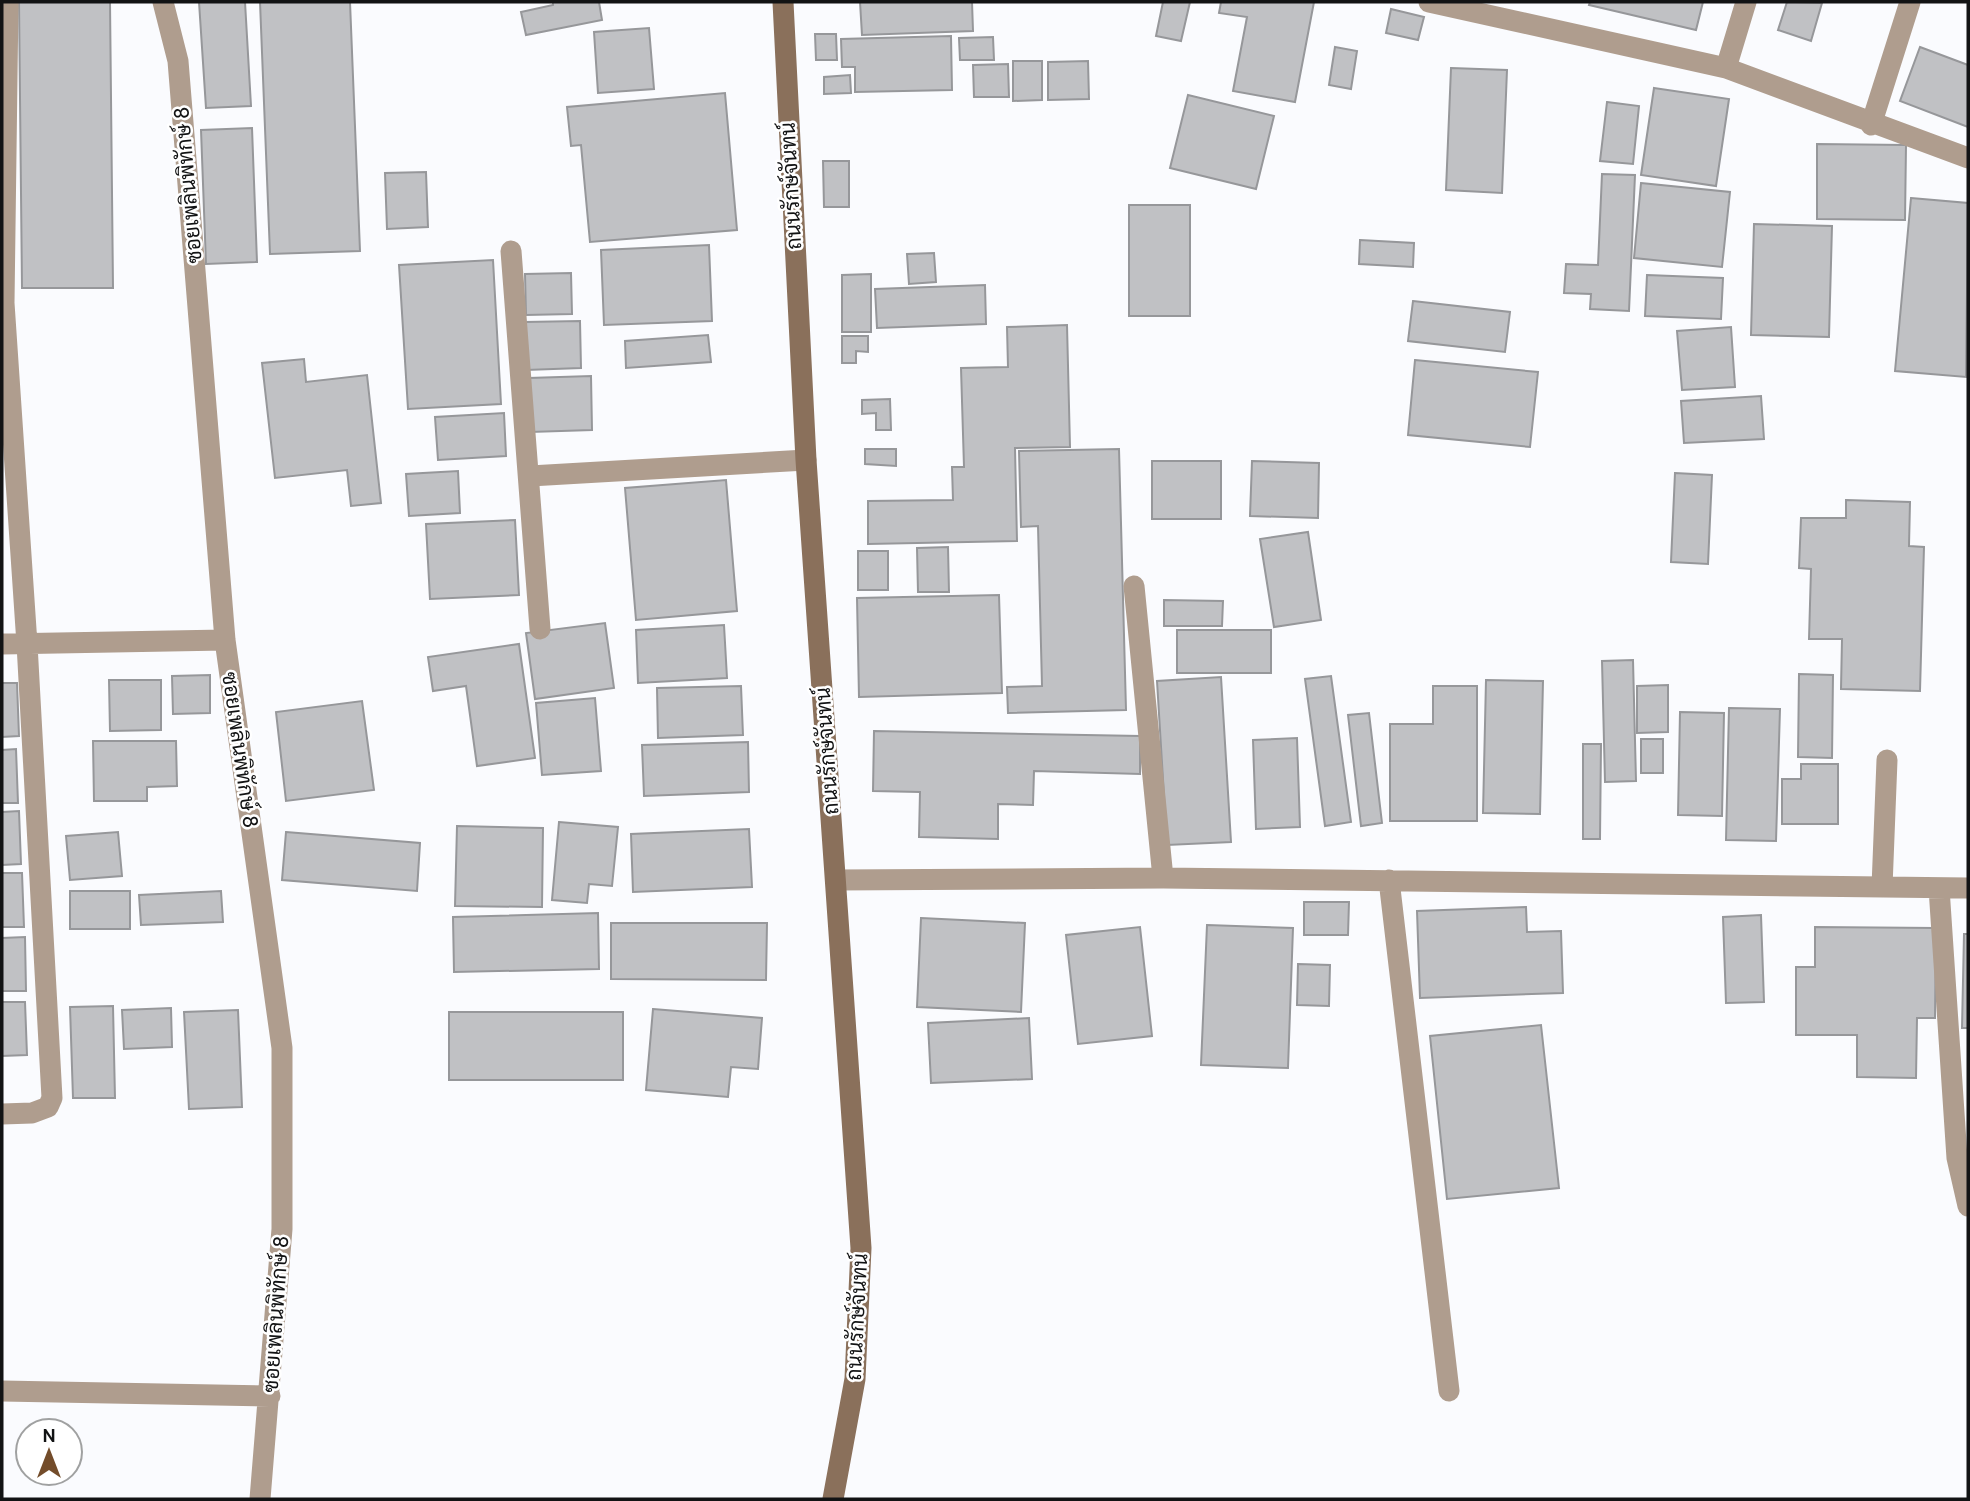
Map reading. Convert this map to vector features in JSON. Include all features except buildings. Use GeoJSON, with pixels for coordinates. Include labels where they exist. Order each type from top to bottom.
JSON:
{"type":"FeatureCollection","features":[{"type":"Feature","properties":{"kind":"main road","name":"ถนนรักษ์จันทน์"},"geometry":{"type":"LineString","coordinates":[[783,2],[806,460],[861,1248],[855,1379],[833,1499]]}},
{"type":"Feature","properties":{"kind":"street"},"geometry":{"type":"LineString","coordinates":[[2,1114],[32,1113],[48,1107],[52,1098],[27,645],[4,303],[8,2]]}},
{"type":"Feature","properties":{"kind":"street","name":"ซอยเพลินพิทักษ์ 8"},"geometry":{"type":"LineString","coordinates":[[163,2],[178,61],[225,640],[282,1048],[282,1229],[260,1499]]}},
{"type":"Feature","properties":{"kind":"street"},"geometry":{"type":"LineString","coordinates":[[1432,2],[1726,68],[1871,125],[1968,158]]}},
{"type":"Feature","properties":{"kind":"street"},"geometry":{"type":"LineString","coordinates":[[1726,68],[1746,2]]}},
{"type":"Feature","properties":{"kind":"street"},"geometry":{"type":"LineString","coordinates":[[1871,125],[1910,2]]}},
{"type":"Feature","properties":{"kind":"street"},"geometry":{"type":"LineString","coordinates":[[510,251],[530,475],[540,629]]}},
{"type":"Feature","properties":{"kind":"street"},"geometry":{"type":"LineString","coordinates":[[530,475],[806,460]]}},
{"type":"Feature","properties":{"kind":"street"},"geometry":{"type":"LineString","coordinates":[[1134,586],[1163,878]]}},
{"type":"Feature","properties":{"kind":"street"},"geometry":{"type":"LineString","coordinates":[[2,644],[225,640]]}},
{"type":"Feature","properties":{"kind":"street"},"geometry":{"type":"LineString","coordinates":[[1882,887],[1887,760]]}},
{"type":"Feature","properties":{"kind":"street"},"geometry":{"type":"LineString","coordinates":[[836,880],[1163,878],[1968,888]]}},
{"type":"Feature","properties":{"kind":"street"},"geometry":{"type":"LineString","coordinates":[[1389,880],[1449,1391]]}},
{"type":"Feature","properties":{"kind":"street"},"geometry":{"type":"LineString","coordinates":[[1939,888],[1957,1158],[1968,1206]]}},
{"type":"Feature","properties":{"kind":"street"},"geometry":{"type":"LineString","coordinates":[[2,1391],[270,1396]]}}]}
